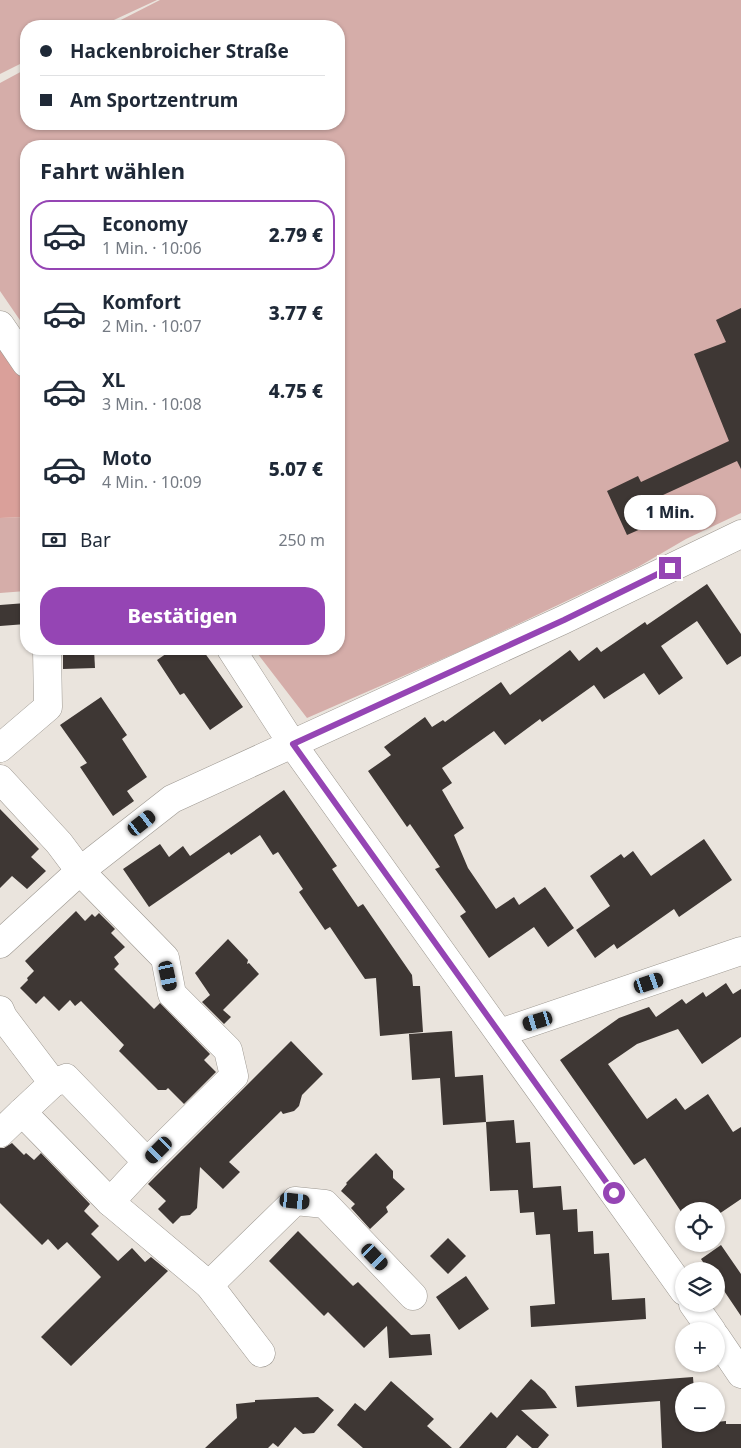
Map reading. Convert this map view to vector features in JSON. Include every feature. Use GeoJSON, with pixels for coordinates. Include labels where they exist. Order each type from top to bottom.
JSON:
{"type":"FeatureCollection","features":[{"type":"Feature","properties":{"kind":"street"},"geometry":{"type":"LineString","coordinates":[[0,325],[20,354]]}},
{"type":"Feature","properties":{"kind":"street"},"geometry":{"type":"LineString","coordinates":[[0,944],[80,871],[172,799],[564,620],[741,534]]}},
{"type":"Feature","properties":{"kind":"street"},"geometry":{"type":"LineString","coordinates":[[0,748],[48,707],[47,655]]}},
{"type":"Feature","properties":{"kind":"street"},"geometry":{"type":"LineString","coordinates":[[235,655],[293,744],[675,1278]]}},
{"type":"Feature","properties":{"kind":"street"},"geometry":{"type":"LineString","coordinates":[[0,779],[59,843],[80,871],[164,958],[172,994],[228,1050],[234,1076],[147,1162],[110,1202]]}},
{"type":"Feature","properties":{"kind":"street"},"geometry":{"type":"LineString","coordinates":[[500,1033],[741,951]]}},
{"type":"Feature","properties":{"kind":"street"},"geometry":{"type":"LineString","coordinates":[[0,1010],[3,1017],[53,1083]]}},
{"type":"Feature","properties":{"kind":"street"},"geometry":{"type":"LineString","coordinates":[[0,1133],[53,1083],[66,1078],[147,1162]]}},
{"type":"Feature","properties":{"kind":"street"},"geometry":{"type":"LineString","coordinates":[[22,1112],[110,1202],[209,1285],[261,1352]]}},
{"type":"Feature","properties":{"kind":"street"},"geometry":{"type":"LineString","coordinates":[[209,1285],[295,1201],[325,1204],[413,1296]]}},
{"type":"Feature","properties":{"kind":"street"},"geometry":{"type":"LineString","coordinates":[[725,1350],[741,1374]]}},
{"type":"Feature","properties":{"kind":"shaded area"},"geometry":{"type":"Polygon","coordinates":[[[0,0],[157,0],[114,20],[20,20],[20,64],[0,74],[0,0]]]}},
{"type":"Feature","properties":{"kind":"shaded area"},"geometry":{"type":"Polygon","coordinates":[[[160,0],[741,0],[741,513],[686,539],[638,567],[465,649],[307,718],[259,655],[345,655],[345,140],[20,140],[20,320],[0,291],[0,83],[20,72],[20,130],[345,130],[345,20],[121,20],[160,0]]]}},
{"type":"Feature","properties":{"kind":"shaded area"},"geometry":{"type":"Polygon","coordinates":[[[0,336],[20,365],[20,517],[0,518],[0,336]]]}},
{"type":"Feature","properties":{"kind":"shaded area"},"geometry":{"type":"Polygon","coordinates":[[[20,517],[20,591],[0,593],[0,518],[20,517]]]}},
{"type":"Feature","properties":{"kind":"building"},"geometry":{"type":"Polygon","coordinates":[[[741,308],[741,469],[737,461],[650,501],[659,521],[627,535],[607,491],[638,476],[641,482],[729,441],[694,354],[726,342],[716,320],[741,308]]]}},
{"type":"Feature","properties":{"kind":"building"},"geometry":{"type":"Polygon","coordinates":[[[707,584],[741,634],[741,656],[727,665],[697,621],[661,646],[683,678],[659,695],[644,673],[604,699],[594,685],[542,722],[540,719],[505,745],[494,731],[442,768],[452,783],[442,790],[464,828],[454,835],[468,868],[496,909],[514,897],[519,905],[545,887],[574,928],[548,947],[534,927],[489,958],[460,916],[466,912],[435,869],[440,867],[410,824],[407,827],[368,771],[391,755],[384,747],[425,717],[432,727],[443,720],[445,722],[501,682],[510,695],[570,650],[579,661],[597,647],[601,652],[645,622],[647,625],[707,584]]]}},
{"type":"Feature","properties":{"kind":"building"},"geometry":{"type":"Polygon","coordinates":[[[20,603],[20,624],[0,626],[0,605],[20,603]]]}},
{"type":"Feature","properties":{"kind":"building"},"geometry":{"type":"Polygon","coordinates":[[[63,655],[94,655],[95,668],[63,669],[63,655]]]}},
{"type":"Feature","properties":{"kind":"building"},"geometry":{"type":"Polygon","coordinates":[[[164,655],[206,655],[243,707],[210,730],[184,693],[180,695],[157,660],[164,655]]]}},
{"type":"Feature","properties":{"kind":"building"},"geometry":{"type":"Polygon","coordinates":[[[101,697],[127,735],[122,739],[147,777],[127,791],[134,801],[113,816],[80,767],[87,763],[60,725],[101,697]]]}},
{"type":"Feature","properties":{"kind":"building"},"geometry":{"type":"Polygon","coordinates":[[[284,790],[337,866],[332,869],[358,907],[363,904],[412,975],[413,986],[420,986],[423,1032],[380,1036],[376,978],[365,979],[330,927],[325,930],[299,892],[303,889],[278,852],[273,855],[260,835],[231,855],[229,852],[149,907],[123,869],[160,844],[169,857],[183,846],[190,856],[284,790]]]}},
{"type":"Feature","properties":{"kind":"building"},"geometry":{"type":"Polygon","coordinates":[[[0,809],[39,849],[31,857],[46,871],[27,889],[12,876],[0,888],[0,809]]]}},
{"type":"Feature","properties":{"kind":"building"},"geometry":{"type":"Polygon","coordinates":[[[704,839],[732,880],[679,917],[674,909],[617,949],[614,944],[595,958],[576,930],[610,906],[590,876],[621,854],[624,858],[633,851],[651,876],[704,839]]]}},
{"type":"Feature","properties":{"kind":"building"},"geometry":{"type":"Polygon","coordinates":[[[76,911],[85,921],[92,914],[95,917],[99,913],[115,929],[111,933],[125,947],[114,957],[119,964],[114,969],[154,1009],[160,1003],[210,1054],[204,1060],[216,1072],[184,1104],[168,1088],[166,1090],[158,1090],[119,1051],[124,1045],[81,1001],[75,1006],[70,1000],[59,1011],[44,996],[36,1004],[20,988],[34,971],[25,961],[76,911]]]}},
{"type":"Feature","properties":{"kind":"building"},"geometry":{"type":"Polygon","coordinates":[[[228,939],[248,960],[247,964],[249,963],[259,974],[223,1010],[231,1017],[224,1024],[202,1002],[210,995],[195,973],[228,939]]]}},
{"type":"Feature","properties":{"kind":"building"},"geometry":{"type":"Polygon","coordinates":[[[726,983],[733,994],[741,989],[741,1037],[702,1064],[678,1029],[637,1044],[608,1064],[647,1119],[676,1098],[685,1110],[708,1094],[733,1132],[741,1127],[741,1199],[725,1210],[725,1202],[675,1203],[645,1158],[634,1165],[560,1060],[619,1018],[649,1007],[656,1017],[682,999],[686,1004],[703,992],[706,997],[726,983]]]}},
{"type":"Feature","properties":{"kind":"building"},"geometry":{"type":"Polygon","coordinates":[[[452,1031],[455,1077],[483,1075],[486,1122],[443,1125],[440,1078],[412,1080],[409,1034],[452,1031]]]}},
{"type":"Feature","properties":{"kind":"building"},"geometry":{"type":"Polygon","coordinates":[[[291,1041],[323,1074],[302,1095],[299,1106],[294,1111],[283,1114],[281,1111],[229,1162],[240,1172],[223,1189],[200,1167],[197,1208],[190,1215],[181,1216],[173,1224],[158,1209],[166,1201],[148,1184],[291,1041]]]}},
{"type":"Feature","properties":{"kind":"building"},"geometry":{"type":"Polygon","coordinates":[[[514,1120],[516,1143],[530,1142],[533,1188],[561,1186],[563,1210],[577,1209],[578,1232],[593,1231],[594,1254],[609,1253],[612,1300],[645,1298],[646,1319],[531,1327],[530,1306],[555,1304],[550,1234],[536,1235],[534,1212],[520,1213],[518,1190],[490,1191],[486,1122],[514,1120]]]}},
{"type":"Feature","properties":{"kind":"building"},"geometry":{"type":"Polygon","coordinates":[[[12,1143],[24,1155],[26,1153],[34,1160],[41,1153],[90,1204],[84,1211],[99,1226],[91,1234],[118,1261],[132,1248],[145,1262],[151,1257],[168,1271],[71,1366],[41,1337],[101,1277],[67,1242],[58,1250],[48,1239],[42,1245],[0,1203],[0,1148],[4,1148],[12,1143]]]}},
{"type":"Feature","properties":{"kind":"building"},"geometry":{"type":"Polygon","coordinates":[[[376,1153],[393,1171],[393,1178],[405,1189],[386,1207],[388,1212],[370,1229],[351,1208],[355,1204],[341,1191],[346,1183],[376,1153]]]}},
{"type":"Feature","properties":{"kind":"building"},"geometry":{"type":"Polygon","coordinates":[[[298,1231],[353,1286],[358,1282],[411,1335],[430,1334],[432,1355],[389,1358],[387,1326],[364,1348],[328,1312],[324,1316],[269,1261],[298,1231]]]}},
{"type":"Feature","properties":{"kind":"building"},"geometry":{"type":"Polygon","coordinates":[[[448,1238],[466,1256],[448,1274],[430,1256],[448,1238]]]}},
{"type":"Feature","properties":{"kind":"building"},"geometry":{"type":"Polygon","coordinates":[[[725,1251],[741,1274],[741,1316],[725,1292],[725,1262],[703,1262],[701,1259],[711,1252],[725,1251]]]}},
{"type":"Feature","properties":{"kind":"building"},"geometry":{"type":"Polygon","coordinates":[[[466,1276],[489,1309],[459,1330],[436,1297],[466,1276]]]}},
{"type":"Feature","properties":{"kind":"building"},"geometry":{"type":"Polygon","coordinates":[[[693,1377],[693,1382],[675,1382],[675,1432],[725,1432],[725,1421],[726,1424],[741,1424],[741,1448],[662,1448],[660,1401],[577,1407],[575,1386],[693,1377]]]}},
{"type":"Feature","properties":{"kind":"building"},"geometry":{"type":"Polygon","coordinates":[[[531,1379],[545,1391],[557,1408],[521,1410],[549,1435],[538,1448],[532,1448],[517,1435],[506,1448],[459,1448],[491,1412],[497,1418],[531,1379]]]}},
{"type":"Feature","properties":{"kind":"building"},"geometry":{"type":"Polygon","coordinates":[[[391,1381],[434,1419],[427,1426],[452,1448],[363,1448],[337,1425],[355,1403],[365,1411],[391,1381]]]}},
{"type":"Feature","properties":{"kind":"building"},"geometry":{"type":"Polygon","coordinates":[[[318,1397],[334,1410],[314,1433],[303,1434],[295,1427],[278,1447],[273,1443],[268,1448],[205,1448],[237,1418],[236,1404],[255,1402],[255,1400],[318,1397]]]}},
{"type":"Feature","properties":{"kind":"route"},"geometry":{"type":"LineString","coordinates":[[614,1193],[293,744],[564,620],[670,568]]}}]}
